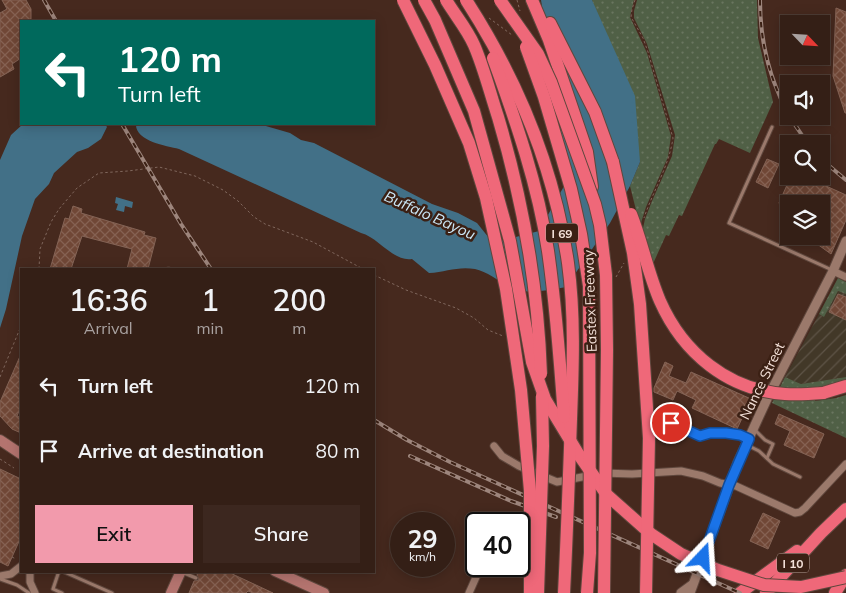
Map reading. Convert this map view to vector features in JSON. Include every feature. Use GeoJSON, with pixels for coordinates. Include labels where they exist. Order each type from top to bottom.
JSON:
{"type":"FeatureCollection","features":[{"type":"Feature","properties":{"kind":"highway"},"geometry":{"type":"LineString","coordinates":[[403,0],[435,65],[469,143],[486,198],[506,290],[521,390],[530,491],[530,593]]}},
{"type":"Feature","properties":{"kind":"highway"},"geometry":{"type":"LineString","coordinates":[[415,0],[479,131]]}},
{"type":"Feature","properties":{"kind":"highway"},"geometry":{"type":"LineString","coordinates":[[424,0],[435,20],[474,111],[510,241],[532,362],[545,400],[578,455],[607,495],[651,534],[680,554],[718,570],[764,584],[801,587],[846,576]]}},
{"type":"Feature","properties":{"kind":"highway"},"geometry":{"type":"LineString","coordinates":[[446,0],[473,44],[489,88],[510,159],[523,212],[533,266],[540,356],[543,446],[538,593]]}},
{"type":"Feature","properties":{"kind":"highway","name":"Eastex Freeway"},"geometry":{"type":"LineString","coordinates":[[466,0],[503,61],[529,117],[543,155],[557,205],[568,264],[573,363],[564,593]]}},
{"type":"Feature","properties":{"kind":"highway"},"geometry":{"type":"LineString","coordinates":[[472,0],[523,144],[548,250],[558,327],[569,486]]}},
{"type":"Feature","properties":{"kind":"highway","name":"Eastex Freeway"},"geometry":{"type":"LineString","coordinates":[[500,0],[538,54],[551,82],[594,204],[603,246],[606,284],[607,350],[604,593]]}},
{"type":"Feature","properties":{"kind":"highway","name":"I 69"},"geometry":{"type":"LineString","coordinates":[[509,0],[544,96],[571,189],[582,234],[589,286],[590,553],[587,593]]}},
{"type":"Feature","properties":{"kind":"highway"},"geometry":{"type":"LineString","coordinates":[[533,0],[562,76],[587,152],[594,204]]}},
{"type":"Feature","properties":{"kind":"highway"},"geometry":{"type":"LineString","coordinates":[[533,0],[544,12],[595,112],[660,300],[669,320],[687,344],[710,366],[737,383],[762,390],[786,394],[824,393],[846,386]]}},
{"type":"Feature","properties":{"kind":"highway"},"geometry":{"type":"LineString","coordinates":[[613,162],[633,253],[640,304],[649,438],[646,593]]}},
{"type":"Feature","properties":{"kind":"highway","name":"I 10"},"geometry":{"type":"LineString","coordinates":[[766,593],[821,533],[846,509]]}},
{"type":"Feature","properties":{"kind":"highway"},"geometry":{"type":"LineString","coordinates":[[740,593],[821,533]]}},
{"type":"Feature","properties":{"kind":"highway"},"geometry":{"type":"LineString","coordinates":[[835,593],[846,576]]}},
{"type":"Feature","properties":{"kind":"main road"},"geometry":{"type":"LineString","coordinates":[[0,440],[20,453]]}},
{"type":"Feature","properties":{"kind":"main road"},"geometry":{"type":"LineString","coordinates":[[171,593],[180,573]]}},
{"type":"Feature","properties":{"kind":"main road"},"geometry":{"type":"LineString","coordinates":[[280,573],[324,593]]}},
{"type":"Feature","properties":{"kind":"street","name":"Nance Street"},"geometry":{"type":"LineString","coordinates":[[691,589],[729,485],[747,442],[833,271],[846,241]]}},
{"type":"Feature","properties":{"kind":"street"},"geometry":{"type":"LineString","coordinates":[[833,271],[846,277]]}},
{"type":"Feature","properties":{"kind":"street"},"geometry":{"type":"LineString","coordinates":[[494,446],[502,456],[519,466],[557,482],[603,473],[632,474],[681,471],[736,486],[795,512],[800,512],[846,464]]}},
{"type":"Feature","properties":{"kind":"street"},"geometry":{"type":"LineString","coordinates":[[0,578],[11,574],[20,567]]}},
{"type":"Feature","properties":{"kind":"street"},"geometry":{"type":"LineString","coordinates":[[30,573],[30,582],[35,593]]}},
{"type":"Feature","properties":{"kind":"street"},"geometry":{"type":"LineString","coordinates":[[469,593],[476,577]]}},
{"type":"Feature","properties":{"kind":"street"},"geometry":{"type":"LineString","coordinates":[[681,593],[691,589]]}},
{"type":"Feature","properties":{"kind":"lane"},"geometry":{"type":"LineString","coordinates":[[772,127],[729,223],[833,271]]}},
{"type":"Feature","properties":{"kind":"lane"},"geometry":{"type":"LineString","coordinates":[[671,423],[700,436],[710,433],[740,435],[773,464],[800,477]]}},
{"type":"Feature","properties":{"kind":"lane"},"geometry":{"type":"LineString","coordinates":[[754,428],[764,440],[773,444],[767,458]]}},
{"type":"Feature","properties":{"kind":"lane"},"geometry":{"type":"LineString","coordinates":[[60,573],[52,589],[62,593]]}},
{"type":"Feature","properties":{"kind":"lane"},"geometry":{"type":"LineString","coordinates":[[66,573],[112,593]]}},
{"type":"Feature","properties":{"kind":"lane"},"geometry":{"type":"LineString","coordinates":[[185,573],[196,578]]}},
{"type":"Feature","properties":{"kind":"lane"},"geometry":{"type":"LineString","coordinates":[[0,578],[30,593]]}},
{"type":"Feature","properties":{"kind":"path"},"geometry":{"type":"LineString","coordinates":[[39,268],[40,249],[51,222],[59,209],[77,188],[99,172],[128,172],[158,167],[195,176],[223,190],[265,224],[313,242],[361,268]]}},
{"type":"Feature","properties":{"kind":"path"},"geometry":{"type":"LineString","coordinates":[[0,377],[20,328]]}},
{"type":"Feature","properties":{"kind":"path"},"geometry":{"type":"LineString","coordinates":[[0,459],[14,468]]}},
{"type":"Feature","properties":{"kind":"path"},"geometry":{"type":"LineString","coordinates":[[12,557],[16,559]]}},
{"type":"Feature","properties":{"kind":"shaded area"},"geometry":{"type":"Polygon","coordinates":[[[838,291],[846,294],[846,377],[801,384],[785,377],[819,314],[824,317],[838,291]]]}},
{"type":"Feature","properties":{"kind":"green space"},"geometry":{"type":"Polygon","coordinates":[[[592,0],[634,0],[630,17],[647,53],[671,136],[668,157],[646,207],[640,226],[630,186],[640,162],[592,0]]]}},
{"type":"Feature","properties":{"kind":"green space"},"geometry":{"type":"Polygon","coordinates":[[[637,0],[757,0],[758,38],[773,102],[750,153],[719,139],[715,144],[682,216],[679,215],[669,236],[666,235],[652,266],[642,233],[652,201],[672,156],[675,135],[647,44],[634,18],[637,0]]]}},
{"type":"Feature","properties":{"kind":"green space"},"geometry":{"type":"Polygon","coordinates":[[[838,278],[846,282],[846,294],[838,291],[824,317],[819,314],[838,278]]]}},
{"type":"Feature","properties":{"kind":"green space"},"geometry":{"type":"Polygon","coordinates":[[[785,377],[801,384],[846,377],[846,384],[816,390],[815,401],[846,395],[846,438],[772,403],[785,377]]]}},
{"type":"Feature","properties":{"kind":"water","name":"Buffalo Bayou"},"geometry":{"type":"Polygon","coordinates":[[[541,0],[592,0],[635,96],[640,162],[630,186],[610,223],[566,287],[534,292],[518,290],[481,271],[469,268],[429,273],[412,259],[398,257],[367,235],[179,149],[146,139],[140,135],[136,125],[262,125],[290,133],[301,140],[314,143],[432,204],[458,213],[477,223],[493,243],[539,231],[568,179],[541,0]]]}},
{"type":"Feature","properties":{"kind":"water"},"geometry":{"type":"Polygon","coordinates":[[[22,125],[106,125],[107,127],[101,139],[88,148],[77,152],[54,173],[49,184],[35,199],[22,236],[0,328],[0,160],[11,135],[22,125]]]}},
{"type":"Feature","properties":{"kind":"water"},"geometry":{"type":"Polygon","coordinates":[[[116,197],[133,202],[132,208],[125,206],[124,212],[116,210],[118,204],[115,203],[116,197]]]}},
{"type":"Feature","properties":{"kind":"building"},"geometry":{"type":"Polygon","coordinates":[[[2,0],[26,0],[31,9],[31,20],[20,20],[20,59],[12,64],[14,69],[0,77],[0,13],[7,9],[2,0]]]}},
{"type":"Feature","properties":{"kind":"building"},"geometry":{"type":"Polygon","coordinates":[[[836,8],[846,12],[846,113],[833,76],[836,8]]]}},
{"type":"Feature","properties":{"kind":"building"},"geometry":{"type":"Polygon","coordinates":[[[767,159],[779,164],[768,188],[756,182],[767,159]]]}},
{"type":"Feature","properties":{"kind":"building"},"geometry":{"type":"Polygon","coordinates":[[[787,185],[824,185],[846,195],[846,220],[831,254],[818,245],[830,245],[830,195],[783,195],[787,185]]]}},
{"type":"Feature","properties":{"kind":"building"},"geometry":{"type":"Polygon","coordinates":[[[73,206],[82,209],[81,213],[145,232],[144,235],[156,238],[148,268],[127,268],[132,249],[82,236],[71,268],[50,268],[65,218],[69,219],[73,206]]]}},
{"type":"Feature","properties":{"kind":"building"},"geometry":{"type":"Polygon","coordinates":[[[838,294],[846,297],[846,320],[829,312],[838,294]]]}},
{"type":"Feature","properties":{"kind":"building"},"geometry":{"type":"Polygon","coordinates":[[[20,356],[20,408],[17,416],[20,418],[20,433],[12,429],[0,416],[0,402],[20,356]]]}},
{"type":"Feature","properties":{"kind":"building"},"geometry":{"type":"Polygon","coordinates":[[[665,362],[673,366],[669,376],[686,383],[691,372],[751,399],[737,429],[692,408],[696,400],[677,391],[673,400],[654,392],[665,362]]]}},
{"type":"Feature","properties":{"kind":"building"},"geometry":{"type":"Polygon","coordinates":[[[779,414],[824,434],[814,458],[784,445],[790,431],[775,424],[779,414]]]}},
{"type":"Feature","properties":{"kind":"building"},"geometry":{"type":"Polygon","coordinates":[[[0,469],[20,479],[20,539],[8,566],[0,562],[0,469]]]}},
{"type":"Feature","properties":{"kind":"building"},"geometry":{"type":"Polygon","coordinates":[[[763,513],[780,521],[768,549],[750,541],[763,513]]]}},
{"type":"Feature","properties":{"kind":"building"},"geometry":{"type":"Polygon","coordinates":[[[198,573],[230,573],[273,593],[253,593],[248,591],[246,593],[189,593],[194,581],[199,580],[198,573]]]}},
{"type":"Feature","properties":{"kind":"railway"},"geometry":{"type":"LineString","coordinates":[[44,0],[55,20]]}},
{"type":"Feature","properties":{"kind":"railway"},"geometry":{"type":"LineString","coordinates":[[760,0],[764,45],[771,74],[780,97]]}},
{"type":"Feature","properties":{"kind":"railway"},"geometry":{"type":"LineString","coordinates":[[123,125],[181,224],[210,268]]}},
{"type":"Feature","properties":{"kind":"railway"},"geometry":{"type":"LineString","coordinates":[[795,125],[802,135]]}},
{"type":"Feature","properties":{"kind":"railway"},"geometry":{"type":"LineString","coordinates":[[830,167],[846,180]]}},
{"type":"Feature","properties":{"kind":"railway"},"geometry":{"type":"LineString","coordinates":[[375,421],[407,440],[450,462],[740,593]]}},
{"type":"Feature","properties":{"kind":"railway"},"geometry":{"type":"LineString","coordinates":[[410,456],[511,501],[556,517]]}},
{"type":"Feature","properties":{"kind":"route"},"geometry":{"type":"LineString","coordinates":[[671,423],[700,436],[710,433],[726,433],[740,435],[749,439],[729,485],[703,558]]}}]}
